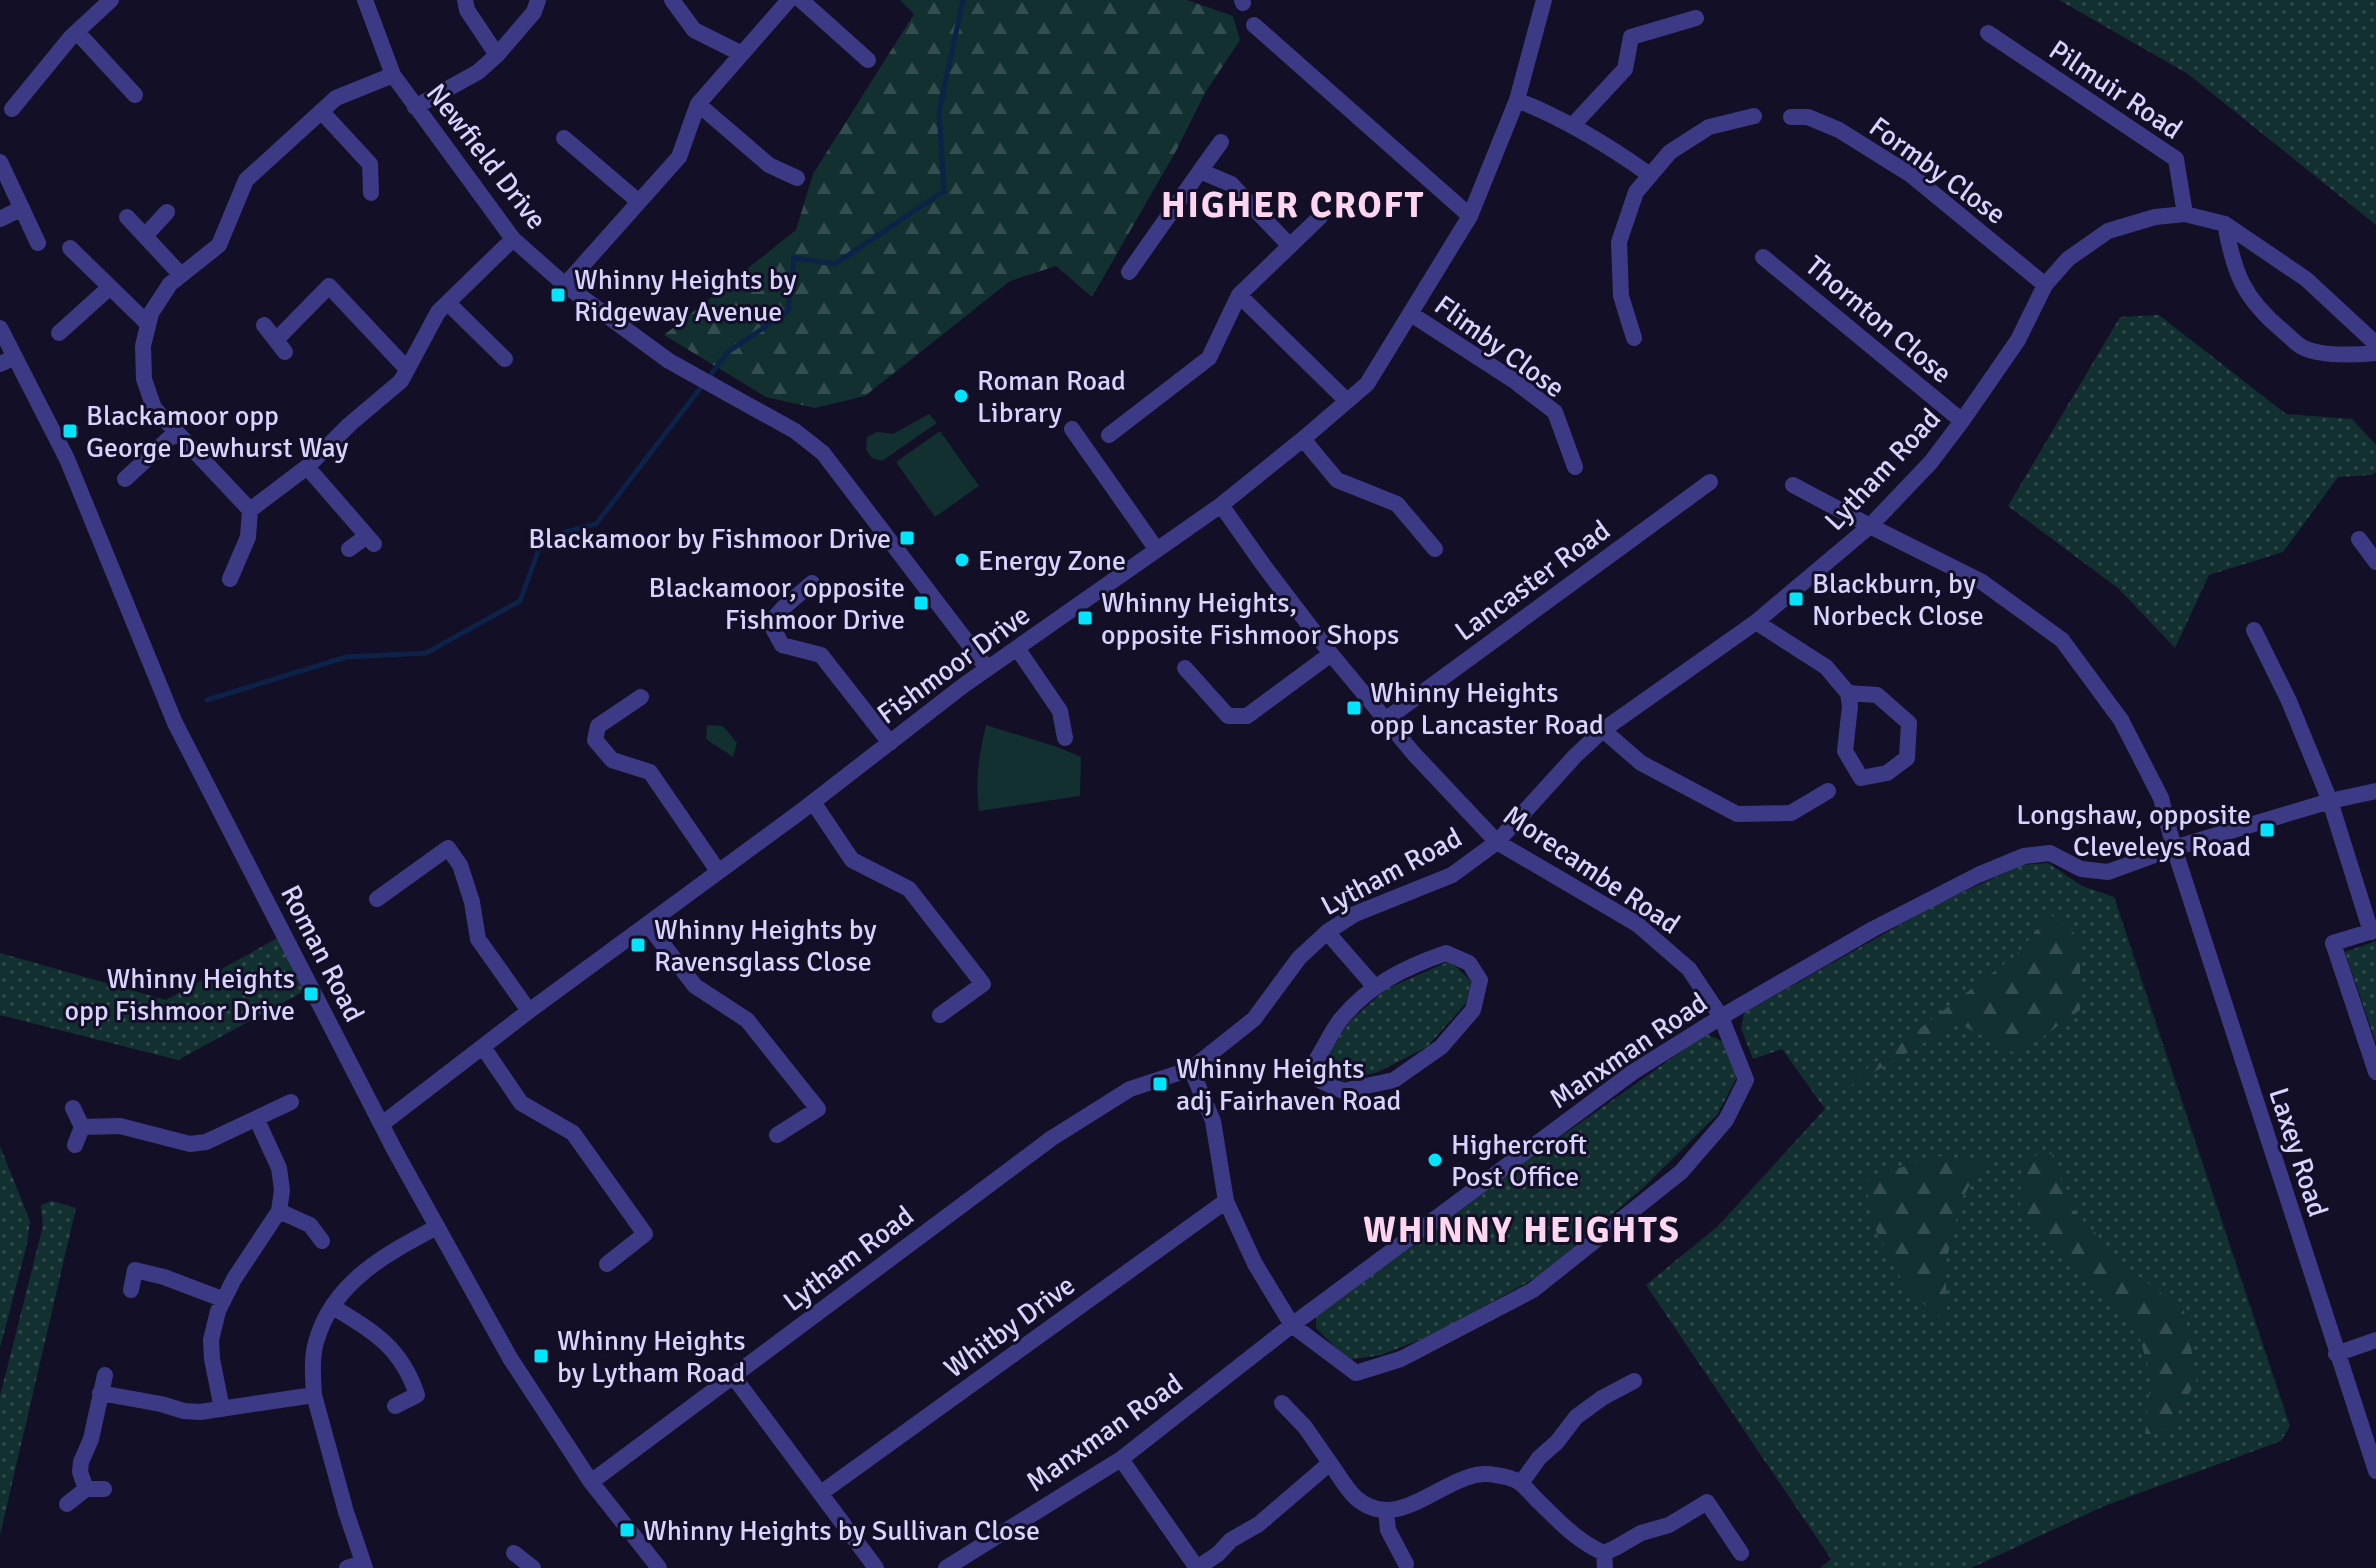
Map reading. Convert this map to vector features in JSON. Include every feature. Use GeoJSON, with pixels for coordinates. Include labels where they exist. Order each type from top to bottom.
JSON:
{"type":"FeatureCollection","features":[{"type":"Feature","properties":{"kind":"street"},"geometry":{"type":"LineString","coordinates":[[12,109],[77,32],[111,0]]}},
{"type":"Feature","properties":{"kind":"street","name":"Newfield Drive"},"geometry":{"type":"LineString","coordinates":[[365,0],[393,75],[513,239],[565,285],[669,361],[795,431],[823,453],[987,668]]}},
{"type":"Feature","properties":{"kind":"street"},"geometry":{"type":"LineString","coordinates":[[465,0],[467,10],[497,55]]}},
{"type":"Feature","properties":{"kind":"street"},"geometry":{"type":"LineString","coordinates":[[415,107],[478,72],[534,12],[538,0]]}},
{"type":"Feature","properties":{"kind":"street"},"geometry":{"type":"LineString","coordinates":[[672,0],[694,30],[742,54]]}},
{"type":"Feature","properties":{"kind":"street"},"geometry":{"type":"LineString","coordinates":[[565,285],[679,157],[698,104],[789,0]]}},
{"type":"Feature","properties":{"kind":"street"},"geometry":{"type":"LineString","coordinates":[[801,0],[868,60]]}},
{"type":"Feature","properties":{"kind":"street","name":"Fishmoor Drive"},"geometry":{"type":"LineString","coordinates":[[382,1124],[987,668],[1221,505],[1367,384],[1470,216],[1517,100],[1544,0]]}},
{"type":"Feature","properties":{"kind":"street"},"geometry":{"type":"LineString","coordinates":[[1573,125],[1625,69],[1631,37],[1696,18]]}},
{"type":"Feature","properties":{"kind":"street"},"geometry":{"type":"LineString","coordinates":[[1254,25],[1470,216]]}},
{"type":"Feature","properties":{"kind":"street"},"geometry":{"type":"LineString","coordinates":[[77,32],[135,95]]}},
{"type":"Feature","properties":{"kind":"street","name":"Pilmuir Road"},"geometry":{"type":"LineString","coordinates":[[1988,33],[2176,159],[2185,214]]}},
{"type":"Feature","properties":{"kind":"street"},"geometry":{"type":"LineString","coordinates":[[230,579],[248,537],[250,510],[154,408],[144,379],[143,346],[151,313],[170,284],[219,245],[246,180],[336,98],[393,75]]}},
{"type":"Feature","properties":{"kind":"street"},"geometry":{"type":"LineString","coordinates":[[1517,100],[1573,125],[1650,175]]}},
{"type":"Feature","properties":{"kind":"street"},"geometry":{"type":"LineString","coordinates":[[698,104],[769,165],[797,178]]}},
{"type":"Feature","properties":{"kind":"street"},"geometry":{"type":"LineString","coordinates":[[321,111],[370,164],[371,193]]}},
{"type":"Feature","properties":{"kind":"street"},"geometry":{"type":"LineString","coordinates":[[1634,338],[1621,296],[1619,242],[1636,192],[1670,152],[1709,127],[1754,116]]}},
{"type":"Feature","properties":{"kind":"street","name":"Formby Close"},"geometry":{"type":"LineString","coordinates":[[1791,117],[1808,117],[1839,130],[1911,175],[2045,285]]}},
{"type":"Feature","properties":{"kind":"street"},"geometry":{"type":"LineString","coordinates":[[564,138],[639,202]]}},
{"type":"Feature","properties":{"kind":"street"},"geometry":{"type":"LineString","coordinates":[[1129,272],[1221,142]]}},
{"type":"Feature","properties":{"kind":"street"},"geometry":{"type":"LineString","coordinates":[[0,162],[38,243]]}},
{"type":"Feature","properties":{"kind":"street"},"geometry":{"type":"LineString","coordinates":[[1200,171],[1231,184],[1290,246]]}},
{"type":"Feature","properties":{"kind":"street"},"geometry":{"type":"LineString","coordinates":[[0,219],[22,208]]}},
{"type":"Feature","properties":{"kind":"street"},"geometry":{"type":"LineString","coordinates":[[145,236],[167,212]]}},
{"type":"Feature","properties":{"kind":"street"},"geometry":{"type":"LineString","coordinates":[[2185,214],[2225,224],[2306,279],[2376,344]]}},
{"type":"Feature","properties":{"kind":"street","name":"Lytham Road"},"geometry":{"type":"LineString","coordinates":[[591,1482],[1052,1138],[1130,1089],[1191,1069],[1254,1019],[1299,958],[1327,932],[1355,914],[1452,875],[1497,842],[1575,756],[1603,730],[1756,622],[1870,526],[1931,462],[1962,421],[2018,340],[2045,285],[2068,259],[2108,231],[2155,217],[2185,214]]}},
{"type":"Feature","properties":{"kind":"street"},"geometry":{"type":"LineString","coordinates":[[127,217],[181,275]]}},
{"type":"Feature","properties":{"kind":"street"},"geometry":{"type":"LineString","coordinates":[[1109,435],[1209,358],[1239,295],[1320,217]]}},
{"type":"Feature","properties":{"kind":"street"},"geometry":{"type":"LineString","coordinates":[[2225,224],[2232,262],[2247,294],[2271,321],[2303,348],[2345,356],[2376,353]]}},
{"type":"Feature","properties":{"kind":"street"},"geometry":{"type":"LineString","coordinates":[[250,510],[307,467],[350,424],[401,381],[438,312],[513,239]]}},
{"type":"Feature","properties":{"kind":"street"},"geometry":{"type":"LineString","coordinates":[[70,248],[148,324]]}},
{"type":"Feature","properties":{"kind":"street","name":"Thornton Close"},"geometry":{"type":"LineString","coordinates":[[1763,257],[1962,421]]}},
{"type":"Feature","properties":{"kind":"street"},"geometry":{"type":"LineString","coordinates":[[264,325],[281,346],[329,286],[407,369]]}},
{"type":"Feature","properties":{"kind":"street"},"geometry":{"type":"LineString","coordinates":[[59,333],[110,287]]}},
{"type":"Feature","properties":{"kind":"street"},"geometry":{"type":"LineString","coordinates":[[1239,295],[1347,401]]}},
{"type":"Feature","properties":{"kind":"street"},"geometry":{"type":"LineString","coordinates":[[448,303],[505,359]]}},
{"type":"Feature","properties":{"kind":"street","name":"Flimby Close"},"geometry":{"type":"LineString","coordinates":[[1411,314],[1513,380],[1555,412],[1575,467]]}},
{"type":"Feature","properties":{"kind":"street","name":"Roman Road"},"geometry":{"type":"LineString","coordinates":[[0,328],[7,360],[67,459],[175,723],[382,1124],[510,1358],[591,1482],[659,1568]]}},
{"type":"Feature","properties":{"kind":"street"},"geometry":{"type":"LineString","coordinates":[[1072,429],[1157,550]]}},
{"type":"Feature","properties":{"kind":"street"},"geometry":{"type":"LineString","coordinates":[[125,479],[176,432]]}},
{"type":"Feature","properties":{"kind":"street"},"geometry":{"type":"LineString","coordinates":[[1303,439],[1337,480],[1397,504],[1435,549]]}},
{"type":"Feature","properties":{"kind":"street"},"geometry":{"type":"LineString","coordinates":[[307,467],[371,540],[349,549]]}},
{"type":"Feature","properties":{"kind":"street","name":"Lancaster Road"},"geometry":{"type":"LineString","coordinates":[[1385,720],[1710,482]]}},
{"type":"Feature","properties":{"kind":"street","name":"Laxey Road"},"geometry":{"type":"LineString","coordinates":[[1793,485],[1982,582],[2062,640],[2121,720],[2161,798],[2174,848],[2376,1471]]}},
{"type":"Feature","properties":{"kind":"street","name":"Morecambe Road"},"geometry":{"type":"LineString","coordinates":[[1221,505],[1331,654],[1385,720],[1497,842],[1637,924],[1689,969],[1721,1017],[1746,1080],[1726,1120],[1681,1172],[1533,1290],[1401,1359],[1356,1373],[1292,1325]]}},
{"type":"Feature","properties":{"kind":"street"},"geometry":{"type":"LineString","coordinates":[[2359,539],[2376,562]]}},
{"type":"Feature","properties":{"kind":"street"},"geometry":{"type":"LineString","coordinates":[[812,583],[770,623],[782,645],[821,655],[890,743]]}},
{"type":"Feature","properties":{"kind":"street"},"geometry":{"type":"LineString","coordinates":[[1756,622],[1826,667],[1848,693],[1850,706],[1845,751],[1861,778],[1887,773],[1907,758],[1909,723],[1877,695],[1848,693]]}},
{"type":"Feature","properties":{"kind":"street"},"geometry":{"type":"LineString","coordinates":[[2254,630],[2289,701],[2330,801],[2374,931],[2333,943],[2376,1072]]}},
{"type":"Feature","properties":{"kind":"street"},"geometry":{"type":"LineString","coordinates":[[1017,648],[1060,711],[1065,738]]}},
{"type":"Feature","properties":{"kind":"street"},"geometry":{"type":"LineString","coordinates":[[1185,668],[1228,716],[1247,716],[1331,654]]}},
{"type":"Feature","properties":{"kind":"street"},"geometry":{"type":"LineString","coordinates":[[641,697],[598,726],[595,740],[612,760],[650,772],[718,871]]}},
{"type":"Feature","properties":{"kind":"street"},"geometry":{"type":"LineString","coordinates":[[1603,730],[1641,763],[1737,814],[1791,813],[1828,791]]}},
{"type":"Feature","properties":{"kind":"street","name":"Manxman Road"},"geometry":{"type":"LineString","coordinates":[[946,1568],[1121,1459],[1292,1325],[1633,1072],[1873,929],[1978,875],[2024,856],[2050,853],[2081,869],[2108,872],[2174,848],[2330,801],[2376,791]]}},
{"type":"Feature","properties":{"kind":"street"},"geometry":{"type":"LineString","coordinates":[[813,802],[852,860],[909,889],[983,984],[940,1015]]}},
{"type":"Feature","properties":{"kind":"street"},"geometry":{"type":"LineString","coordinates":[[377,899],[448,848],[460,865],[472,902],[478,939],[529,1011]]}},
{"type":"Feature","properties":{"kind":"street"},"geometry":{"type":"LineString","coordinates":[[648,925],[695,986],[747,1020],[818,1109],[777,1135]]}},
{"type":"Feature","properties":{"kind":"street"},"geometry":{"type":"LineString","coordinates":[[1327,932],[1374,986]]}},
{"type":"Feature","properties":{"kind":"street"},"geometry":{"type":"LineString","coordinates":[[1446,953],[1469,963],[1480,980],[1473,1010],[1441,1047],[1394,1080],[1343,1091],[1321,1081],[1315,1062],[1341,1020],[1374,986],[1412,964],[1446,953]]}},
{"type":"Feature","properties":{"kind":"street"},"geometry":{"type":"LineString","coordinates":[[483,1047],[521,1103],[573,1133],[645,1234],[607,1264]]}},
{"type":"Feature","properties":{"kind":"street"},"geometry":{"type":"LineString","coordinates":[[1191,1069],[1213,1121],[1226,1201],[1255,1264],[1292,1325]]}},
{"type":"Feature","properties":{"kind":"street"},"geometry":{"type":"LineString","coordinates":[[82,1127],[120,1126],[190,1144],[206,1142],[291,1102]]}},
{"type":"Feature","properties":{"kind":"street"},"geometry":{"type":"LineString","coordinates":[[73,1108],[82,1127],[75,1145]]}},
{"type":"Feature","properties":{"kind":"street"},"geometry":{"type":"LineString","coordinates":[[222,1409],[211,1340],[222,1299],[279,1211],[281,1178],[275,1157],[257,1120]]}},
{"type":"Feature","properties":{"kind":"street","name":"Whitby Drive"},"geometry":{"type":"LineString","coordinates":[[821,1493],[1226,1201]]}},
{"type":"Feature","properties":{"kind":"street"},"geometry":{"type":"LineString","coordinates":[[279,1211],[310,1225],[322,1241]]}},
{"type":"Feature","properties":{"kind":"street"},"geometry":{"type":"LineString","coordinates":[[358,1566],[314,1395],[316,1339],[333,1307],[357,1276],[373,1263],[437,1227]]}},
{"type":"Feature","properties":{"kind":"street"},"geometry":{"type":"LineString","coordinates":[[131,1290],[135,1270],[164,1277],[222,1299]]}},
{"type":"Feature","properties":{"kind":"street"},"geometry":{"type":"LineString","coordinates":[[333,1307],[385,1340],[410,1375],[417,1395],[395,1406]]}},
{"type":"Feature","properties":{"kind":"street"},"geometry":{"type":"LineString","coordinates":[[2336,1354],[2376,1340]]}},
{"type":"Feature","properties":{"kind":"street"},"geometry":{"type":"LineString","coordinates":[[86,1489],[80,1472],[81,1462],[91,1439],[105,1375]]}},
{"type":"Feature","properties":{"kind":"street"},"geometry":{"type":"LineString","coordinates":[[733,1376],[876,1568]]}},
{"type":"Feature","properties":{"kind":"street"},"geometry":{"type":"LineString","coordinates":[[1521,1483],[1576,1417],[1602,1398],[1634,1381]]}},
{"type":"Feature","properties":{"kind":"street"},"geometry":{"type":"LineString","coordinates":[[100,1393],[184,1411],[222,1409],[314,1395]]}},
{"type":"Feature","properties":{"kind":"street"},"geometry":{"type":"LineString","coordinates":[[1282,1403],[1305,1427],[1356,1498],[1369,1505],[1386,1510],[1411,1504],[1465,1478],[1491,1473],[1521,1483],[1574,1536],[1604,1560],[1641,1533],[1669,1525],[1707,1502],[1741,1553]]}},
{"type":"Feature","properties":{"kind":"street"},"geometry":{"type":"LineString","coordinates":[[1121,1459],[1197,1568],[1218,1554],[1231,1540],[1259,1524],[1330,1463]]}},
{"type":"Feature","properties":{"kind":"street"},"geometry":{"type":"LineString","coordinates":[[67,1504],[86,1489],[104,1489]]}},
{"type":"Feature","properties":{"kind":"street"},"geometry":{"type":"LineString","coordinates":[[1386,1510],[1388,1530],[1406,1564]]}},
{"type":"Feature","properties":{"kind":"street"},"geometry":{"type":"LineString","coordinates":[[514,1553],[533,1568]]}},
{"type":"Feature","properties":{"kind":"green space"},"geometry":{"type":"Polygon","coordinates":[[[900,0],[1187,0],[1233,16],[1240,40],[1205,93],[1176,151],[1092,297],[1056,266],[1010,281],[865,396],[815,408],[766,397],[664,335],[796,230],[813,174],[914,14],[900,0]]]}},
{"type":"Feature","properties":{"kind":"green space"},"geometry":{"type":"Polygon","coordinates":[[[2059,0],[2376,0],[2376,225],[2188,74],[2059,0]]]}},
{"type":"Feature","properties":{"kind":"green space"},"geometry":{"type":"Polygon","coordinates":[[[2159,315],[2286,414],[2352,419],[2376,445],[2376,472],[2372,475],[2338,477],[2283,552],[2209,575],[2175,648],[2119,589],[2008,506],[2120,317],[2159,315]]]}},
{"type":"Feature","properties":{"kind":"green space"},"geometry":{"type":"Polygon","coordinates":[[[929,414],[937,423],[882,461],[872,458],[866,450],[867,437],[877,432],[893,434],[929,414]]]}},
{"type":"Feature","properties":{"kind":"green space"},"geometry":{"type":"Polygon","coordinates":[[[940,431],[979,486],[935,517],[896,462],[940,431]]]}},
{"type":"Feature","properties":{"kind":"green space"},"geometry":{"type":"Polygon","coordinates":[[[707,725],[723,726],[737,743],[733,757],[706,739],[707,725]]]}},
{"type":"Feature","properties":{"kind":"green space"},"geometry":{"type":"Polygon","coordinates":[[[986,725],[1081,757],[1080,796],[979,811],[978,768],[986,725]]]}},
{"type":"Feature","properties":{"kind":"green space"},"geometry":{"type":"Polygon","coordinates":[[[2048,863],[2082,886],[2114,897],[2290,1426],[2281,1441],[2104,1506],[1971,1568],[1820,1568],[1831,1559],[1646,1285],[1718,1226],[1825,1109],[1782,1049],[1753,1059],[1741,1028],[1744,1013],[1933,906],[2022,865],[2048,863]]]}},
{"type":"Feature","properties":{"kind":"green space"},"geometry":{"type":"Polygon","coordinates":[[[2050,914],[2080,938],[2080,1010],[2018,1055],[1958,1023],[1826,1100],[2016,955],[2050,914]]]}},
{"type":"Feature","properties":{"kind":"green space"},"geometry":{"type":"Polygon","coordinates":[[[281,936],[308,989],[178,1060],[0,1015],[0,953],[166,1000],[281,936]]]}},
{"type":"Feature","properties":{"kind":"green space"},"geometry":{"type":"Polygon","coordinates":[[[2376,941],[2376,1043],[2345,952],[2376,941]]]}},
{"type":"Feature","properties":{"kind":"green space"},"geometry":{"type":"Polygon","coordinates":[[[1450,961],[1471,981],[1466,1003],[1427,1047],[1378,1072],[1343,1081],[1326,1070],[1327,1054],[1350,1021],[1386,989],[1450,961]]]}},
{"type":"Feature","properties":{"kind":"green space"},"geometry":{"type":"Polygon","coordinates":[[[1706,1034],[1724,1042],[1738,1075],[1717,1115],[1643,1188],[1539,1276],[1432,1335],[1381,1355],[1348,1360],[1316,1328],[1316,1316],[1519,1166],[1706,1034]]]}},
{"type":"Feature","properties":{"kind":"green space"},"geometry":{"type":"Polygon","coordinates":[[[0,1146],[30,1221],[0,1348],[0,1146]]]}},
{"type":"Feature","properties":{"kind":"green space"},"geometry":{"type":"Polygon","coordinates":[[[2049,1147],[2071,1207],[2126,1266],[2184,1311],[2197,1379],[2170,1428],[2145,1436],[2151,1375],[2136,1327],[2020,1213],[2021,1165],[2049,1147]]]}},
{"type":"Feature","properties":{"kind":"green space"},"geometry":{"type":"Polygon","coordinates":[[[1936,1156],[1985,1160],[1961,1200],[1945,1266],[1948,1324],[1907,1290],[1871,1221],[1866,1179],[1936,1156]]]}},
{"type":"Feature","properties":{"kind":"green space"},"geometry":{"type":"Polygon","coordinates":[[[52,1201],[76,1208],[0,1535],[0,1396],[43,1226],[41,1205],[52,1201]]]}},
{"type":"Feature","properties":{"kind":"waterway"},"geometry":{"type":"LineString","coordinates":[[207,700],[346,657],[426,653],[520,601],[543,538],[596,524],[728,352],[788,311],[794,258],[835,264],[944,191],[939,112],[963,0]]}},
{"type":"Feature","properties":{"kind":"place","name":"Whinny Heights by Ridgeway Avenue"},"geometry":{"type":"Point","coordinates":[558,295]}},
{"type":"Feature","properties":{"kind":"place","name":"Roman Road Library"},"geometry":{"type":"Point","coordinates":[961,396]}},
{"type":"Feature","properties":{"kind":"place","name":"Blackamoor opp George Dewhurst Way"},"geometry":{"type":"Point","coordinates":[70,431]}},
{"type":"Feature","properties":{"kind":"place","name":"Blackamoor by Fishmoor Drive"},"geometry":{"type":"Point","coordinates":[907,538]}},
{"type":"Feature","properties":{"kind":"place","name":"Energy Zone"},"geometry":{"type":"Point","coordinates":[962,560]}},
{"type":"Feature","properties":{"kind":"place","name":"Blackburn, by Norbeck Close"},"geometry":{"type":"Point","coordinates":[1796,599]}},
{"type":"Feature","properties":{"kind":"place","name":"Blackamoor, opposite Fishmoor Drive"},"geometry":{"type":"Point","coordinates":[921,603]}},
{"type":"Feature","properties":{"kind":"place","name":"Whinny Heights, opposite Fishmoor Shops"},"geometry":{"type":"Point","coordinates":[1085,618]}},
{"type":"Feature","properties":{"kind":"place","name":"Whinny Heights opp Lancaster Road"},"geometry":{"type":"Point","coordinates":[1354,708]}},
{"type":"Feature","properties":{"kind":"place","name":"Longshaw, opposite Cleveleys Road"},"geometry":{"type":"Point","coordinates":[2267,830]}},
{"type":"Feature","properties":{"kind":"place","name":"Whinny Heights by Ravensglass Close"},"geometry":{"type":"Point","coordinates":[638,945]}},
{"type":"Feature","properties":{"kind":"place","name":"Whinny Heights opp Fishmoor Drive"},"geometry":{"type":"Point","coordinates":[311,994]}},
{"type":"Feature","properties":{"kind":"place","name":"Whinny Heights adj Fairhaven Road"},"geometry":{"type":"Point","coordinates":[1160,1084]}},
{"type":"Feature","properties":{"kind":"place","name":"Highercroft Post Office"},"geometry":{"type":"Point","coordinates":[1435,1160]}},
{"type":"Feature","properties":{"kind":"place","name":"Whinny Heights by Lytham Road"},"geometry":{"type":"Point","coordinates":[541,1356]}},
{"type":"Feature","properties":{"kind":"place","name":"Whinny Heights by Sullivan Close"},"geometry":{"type":"Point","coordinates":[627,1530]}},
{"type":"Feature","properties":{"kind":"district","name":"HIGHER CROFT"},"geometry":{"type":"Point","coordinates":[1293,204]}},
{"type":"Feature","properties":{"kind":"district","name":"WHINNY HEIGHTS"},"geometry":{"type":"Point","coordinates":[1522,1229]}}]}
